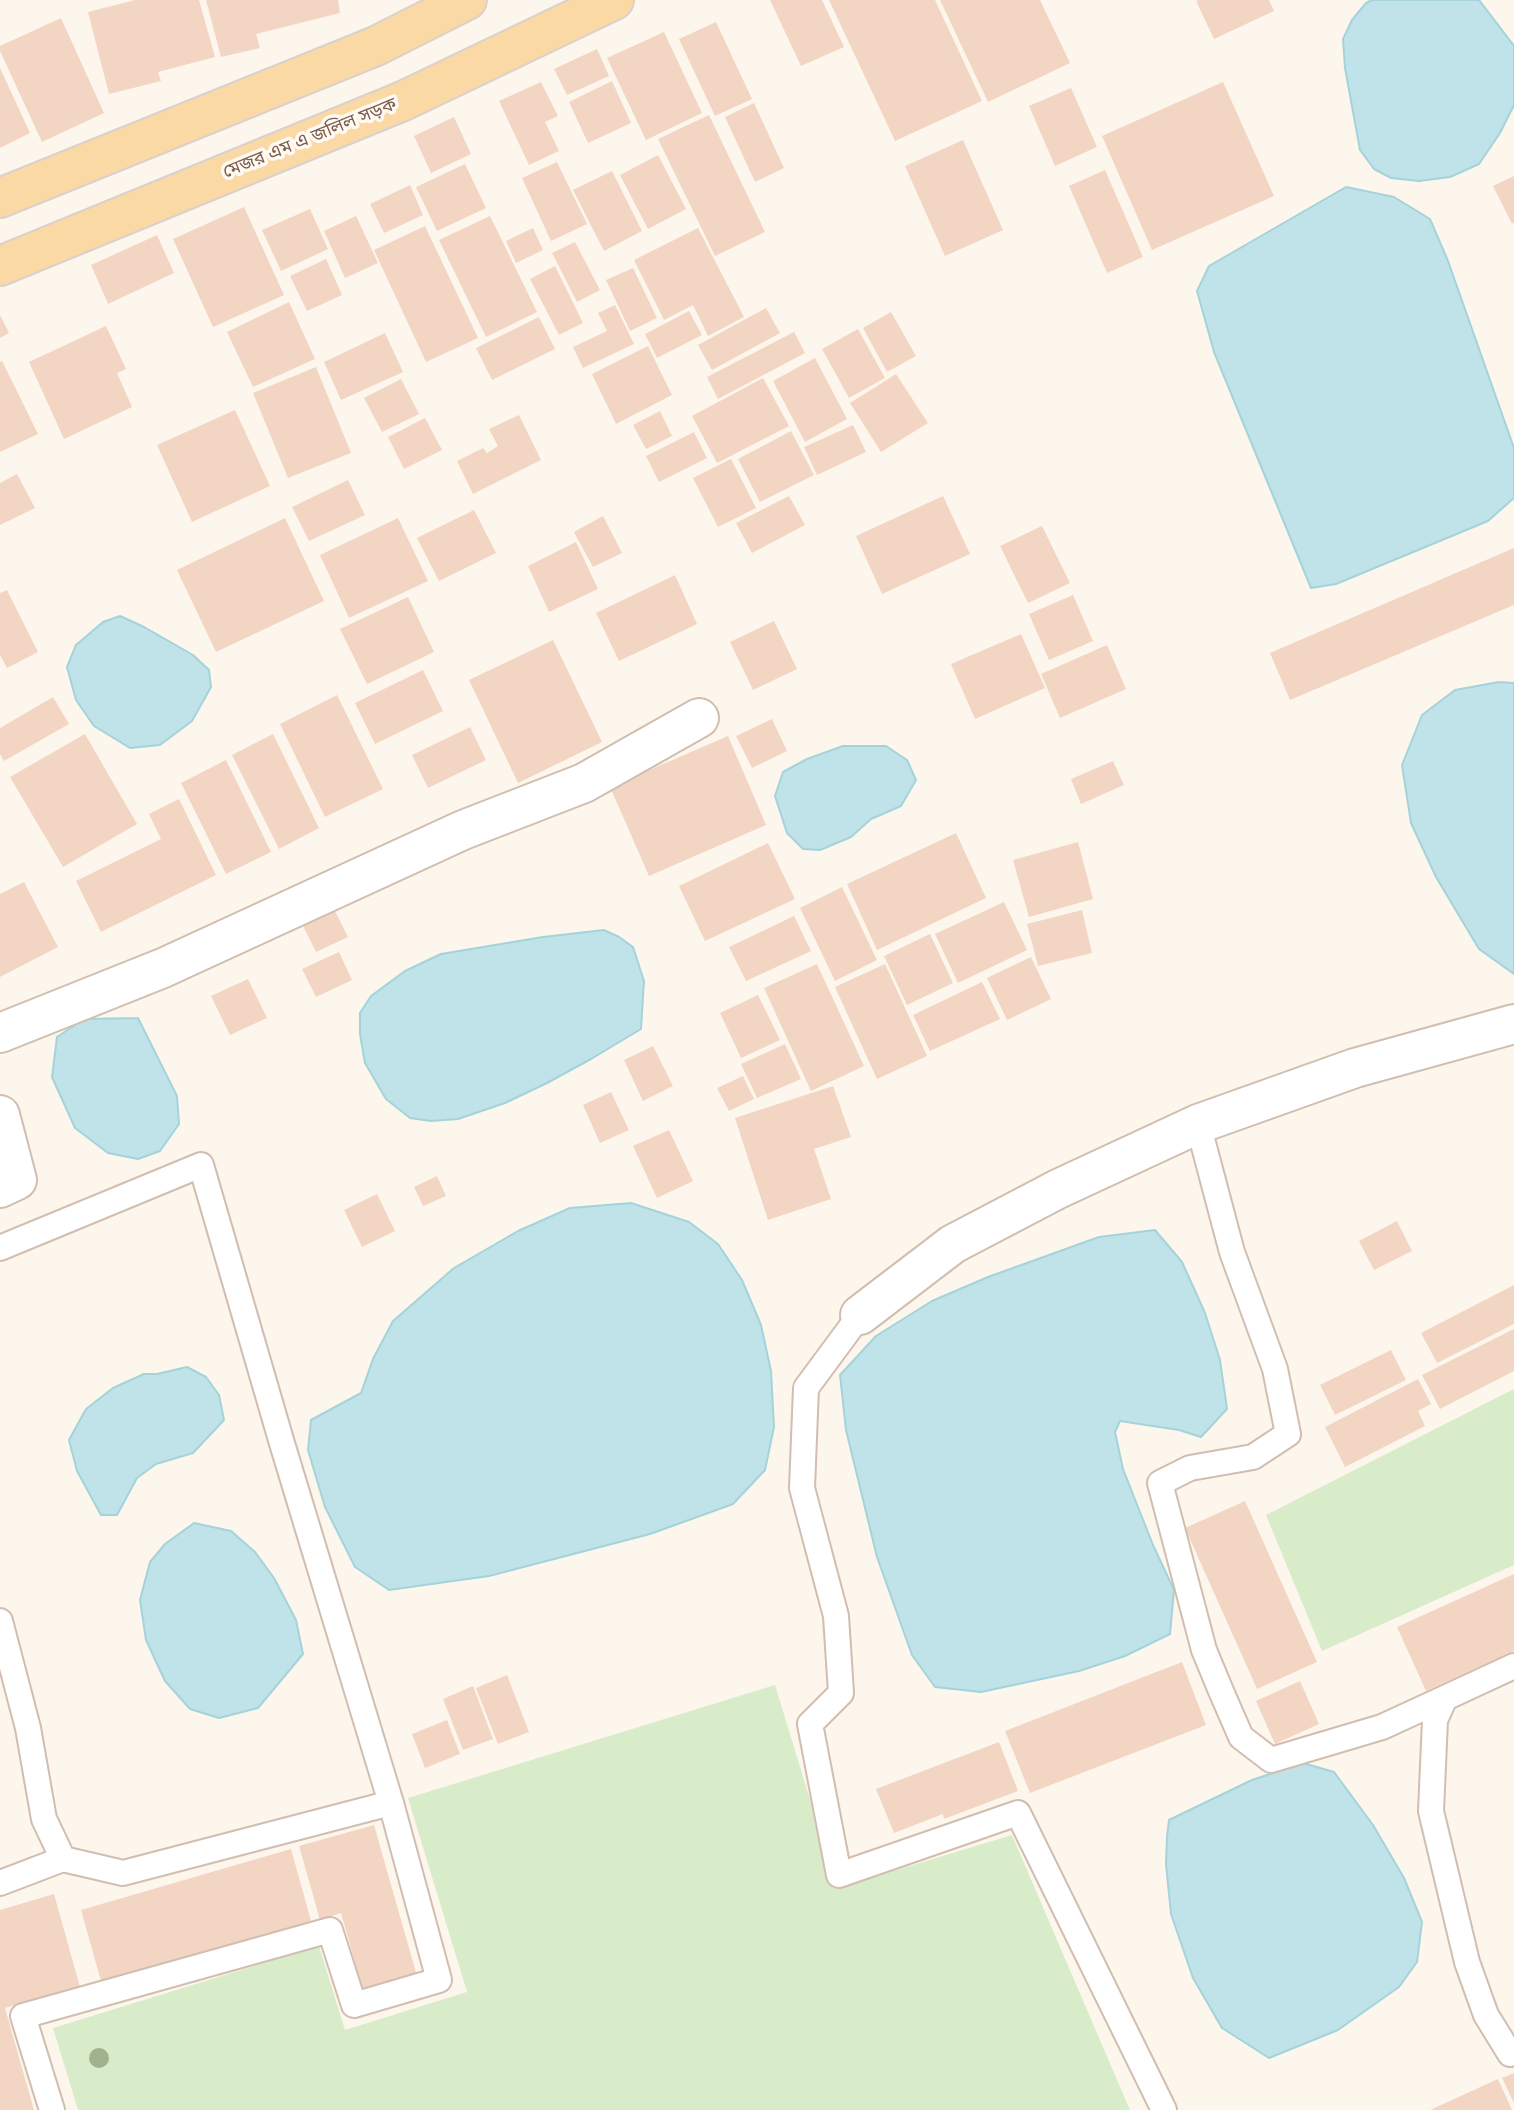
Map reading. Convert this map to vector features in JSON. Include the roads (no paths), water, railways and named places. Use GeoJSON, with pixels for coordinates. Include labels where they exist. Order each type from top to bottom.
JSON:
{"type":"FeatureCollection","features":[{"type":"Feature","properties":{"kind":"main road"},"geometry":{"type":"LineString","coordinates":[[0,198],[376,46],[467,0]]}},
{"type":"Feature","properties":{"kind":"main road","name":"মেজর এম এ জলিল সড়ক"},"geometry":{"type":"LineString","coordinates":[[0,266],[403,101],[614,0]]}},
{"type":"Feature","properties":{"kind":"main road"},"geometry":{"type":"LineString","coordinates":[[376,46],[403,101]]}},
{"type":"Feature","properties":{"kind":"street"},"geometry":{"type":"LineString","coordinates":[[0,1033],[163,968],[463,830],[584,783],[699,718]]}},
{"type":"Feature","properties":{"kind":"street"},"geometry":{"type":"LineString","coordinates":[[860,1315],[953,1244],[1058,1189],[1198,1124],[1354,1068],[1514,1024]]}},
{"type":"Feature","properties":{"kind":"street"},"geometry":{"type":"LineString","coordinates":[[0,1115],[17,1180],[0,1188]]}},
{"type":"Feature","properties":{"kind":"lane"},"geometry":{"type":"LineString","coordinates":[[1198,1124],[1232,1252],[1275,1369],[1287,1434],[1253,1457],[1190,1468],[1160,1483],[1204,1650],[1241,1737],[1271,1759],[1382,1727],[1514,1665]]}},
{"type":"Feature","properties":{"kind":"lane"},"geometry":{"type":"LineString","coordinates":[[0,1248],[201,1165],[391,1803],[439,1980],[354,2005],[330,1930],[23,2016],[51,2110]]}},
{"type":"Feature","properties":{"kind":"lane"},"geometry":{"type":"LineString","coordinates":[[860,1315],[806,1388],[802,1488],[836,1616],[841,1693],[810,1724],[839,1875],[1018,1813],[1164,2110]]}},
{"type":"Feature","properties":{"kind":"lane"},"geometry":{"type":"LineString","coordinates":[[0,1621],[28,1728],[44,1819],[63,1859]]}},
{"type":"Feature","properties":{"kind":"lane"},"geometry":{"type":"LineString","coordinates":[[1445,1698],[1435,1720],[1432,1811],[1471,1973],[1486,2015],[1510,2054],[1514,2052]]}},
{"type":"Feature","properties":{"kind":"lane"},"geometry":{"type":"LineString","coordinates":[[0,1884],[63,1859],[123,1873],[391,1803]]}},
{"type":"Feature","properties":{"kind":"water"},"geometry":{"type":"Polygon","coordinates":[[[1372,0],[1479,0],[1514,46],[1514,105],[1500,133],[1479,164],[1450,177],[1419,181],[1391,178],[1374,169],[1360,150],[1345,68],[1343,39],[1352,20],[1366,3],[1372,0]]]}},
{"type":"Feature","properties":{"kind":"water"},"geometry":{"type":"Polygon","coordinates":[[[1346,187],[1394,197],[1430,219],[1448,261],[1514,448],[1514,498],[1488,521],[1336,584],[1311,588],[1214,352],[1197,291],[1209,266],[1346,187]]]}},
{"type":"Feature","properties":{"kind":"water"},"geometry":{"type":"Polygon","coordinates":[[[120,616],[193,655],[209,670],[211,687],[192,721],[160,745],[130,748],[94,726],[76,700],[67,667],[76,645],[103,622],[120,616]]]}},
{"type":"Feature","properties":{"kind":"water"},"geometry":{"type":"Polygon","coordinates":[[[1499,682],[1514,683],[1514,974],[1479,949],[1436,877],[1411,823],[1402,765],[1422,715],[1455,690],[1499,682]]]}},
{"type":"Feature","properties":{"kind":"water"},"geometry":{"type":"Polygon","coordinates":[[[843,746],[886,746],[907,760],[916,780],[901,806],[871,819],[851,837],[820,850],[803,849],[787,833],[775,796],[783,772],[807,759],[843,746]]]}},
{"type":"Feature","properties":{"kind":"water"},"geometry":{"type":"Polygon","coordinates":[[[604,930],[633,947],[644,981],[641,1029],[547,1083],[505,1103],[458,1119],[431,1121],[410,1118],[386,1099],[365,1063],[360,1034],[360,1013],[371,996],[405,971],[441,954],[604,930]]]}},
{"type":"Feature","properties":{"kind":"water"},"geometry":{"type":"Polygon","coordinates":[[[138,1018],[177,1096],[179,1124],[160,1151],[138,1159],[108,1153],[75,1128],[52,1077],[57,1037],[84,1019],[138,1018]]]}},
{"type":"Feature","properties":{"kind":"water"},"geometry":{"type":"Polygon","coordinates":[[[631,1203],[689,1222],[718,1244],[742,1280],[761,1325],[771,1371],[774,1427],[765,1470],[733,1504],[650,1534],[489,1576],[389,1590],[355,1567],[325,1507],[308,1450],[311,1420],[361,1393],[373,1359],[393,1321],[454,1268],[518,1231],[570,1208],[631,1203]]]}},
{"type":"Feature","properties":{"kind":"water"},"geometry":{"type":"Polygon","coordinates":[[[1155,1230],[1182,1262],[1205,1313],[1220,1360],[1227,1409],[1201,1437],[1179,1430],[1120,1421],[1115,1432],[1123,1469],[1174,1590],[1170,1634],[1125,1656],[1079,1671],[981,1692],[935,1687],[912,1655],[877,1557],[846,1430],[840,1375],[876,1336],[932,1301],[988,1277],[1099,1237],[1155,1230]]]}},
{"type":"Feature","properties":{"kind":"water"},"geometry":{"type":"Polygon","coordinates":[[[187,1367],[206,1377],[219,1395],[224,1420],[193,1453],[156,1464],[137,1478],[117,1515],[101,1515],[77,1471],[69,1440],[86,1409],[113,1388],[144,1374],[187,1367]]]}},
{"type":"Feature","properties":{"kind":"water"},"geometry":{"type":"Polygon","coordinates":[[[194,1523],[231,1531],[255,1552],[274,1578],[296,1620],[303,1654],[258,1708],[219,1718],[190,1709],[165,1681],[146,1640],[140,1600],[150,1562],[165,1544],[194,1523]]]}},
{"type":"Feature","properties":{"kind":"water"},"geometry":{"type":"Polygon","coordinates":[[[1303,1763],[1334,1772],[1373,1825],[1404,1878],[1422,1922],[1417,1962],[1399,1987],[1338,2030],[1269,2058],[1222,2028],[1193,1978],[1171,1914],[1166,1864],[1167,1837],[1169,1820],[1252,1780],[1303,1763]]]}}]}
